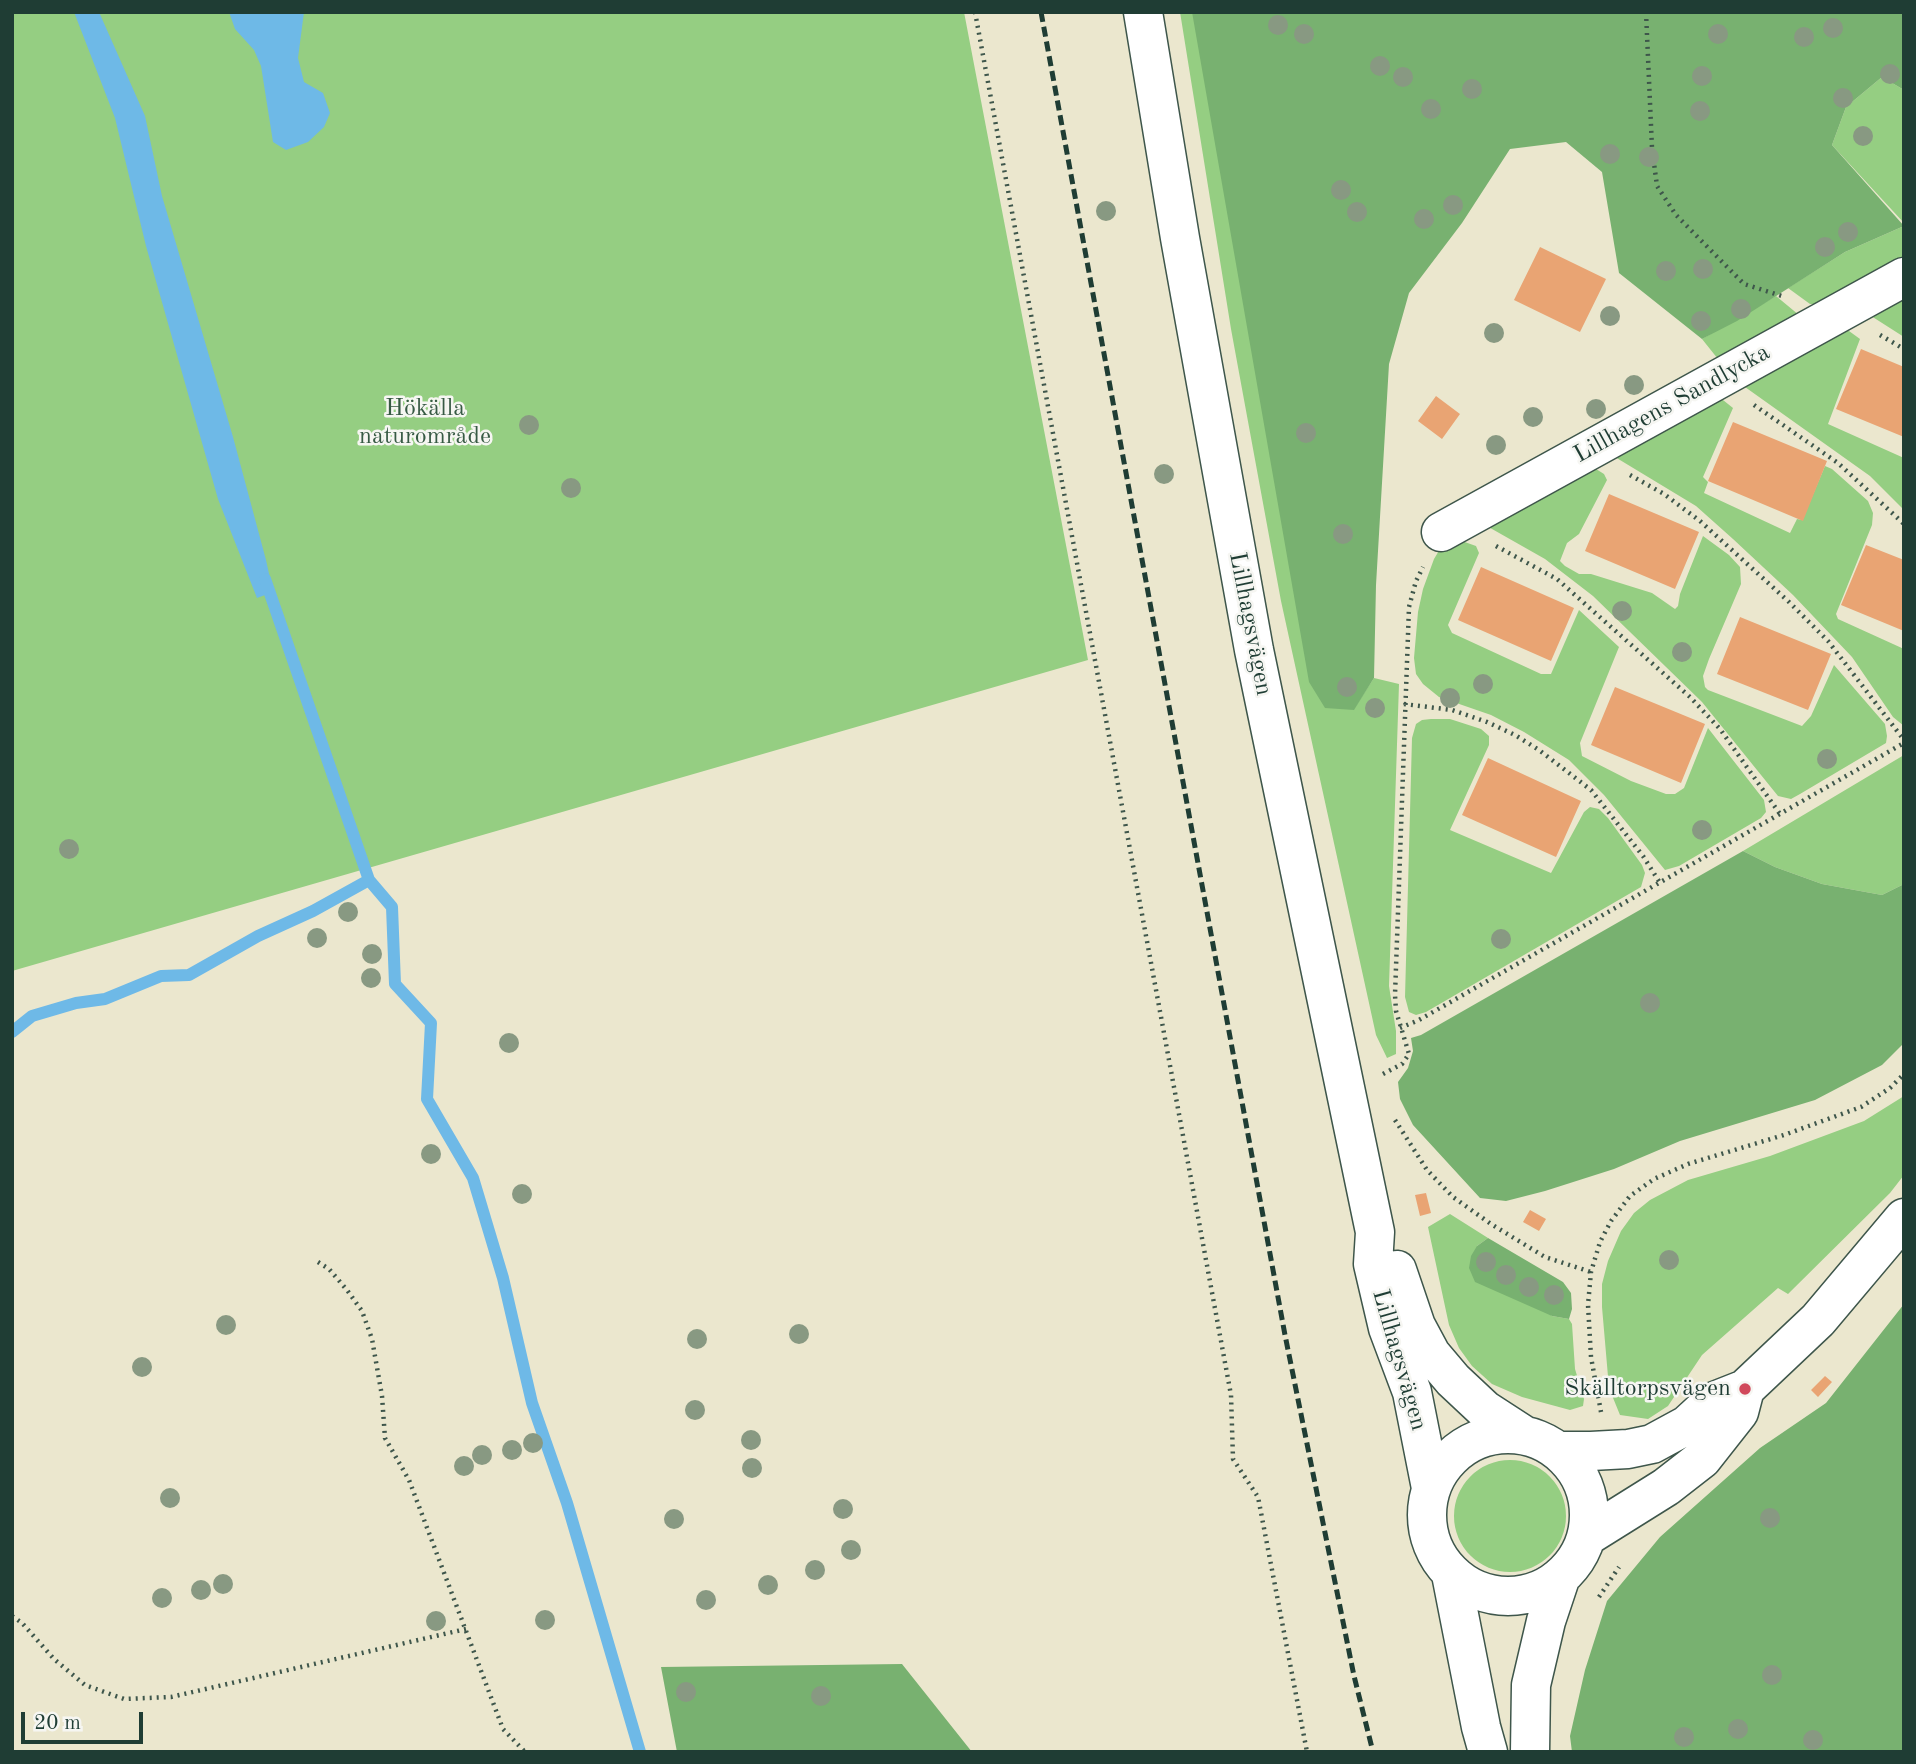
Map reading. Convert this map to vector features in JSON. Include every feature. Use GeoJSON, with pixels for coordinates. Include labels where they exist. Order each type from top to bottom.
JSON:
{"type":"FeatureCollection","features":[{"type":"Feature","properties":{"kind":"street","name":"Lillhagsvägen"},"geometry":{"type":"LineString","coordinates":[[1143,12],[1251,637],[1375,1232],[1373,1264],[1388,1328],[1412,1392],[1431,1488]]}},
{"type":"Feature","properties":{"kind":"street","name":"Lillhagens Sandlycka"},"geometry":{"type":"LineString","coordinates":[[1448,527],[1904,277]]}},
{"type":"Feature","properties":{"kind":"street"},"geometry":{"type":"LineString","coordinates":[[1558,1451],[1628,1449],[1652,1444],[1686,1425],[1712,1402],[1745,1389],[1818,1320],[1904,1218]]}},
{"type":"Feature","properties":{"kind":"street","name":"Lillhagsvägen"},"geometry":{"type":"LineString","coordinates":[[1375,1232],[1395,1264],[1416,1326],[1431,1354],[1452,1380],[1485,1410],[1522,1434],[1547,1443],[1558,1451],[1573,1466],[1587,1495],[1590,1516],[1586,1537],[1577,1559],[1561,1576],[1535,1591],[1506,1596],[1477,1590],[1451,1574],[1437,1555],[1429,1533],[1426,1510],[1431,1488],[1445,1462],[1467,1445],[1494,1434],[1522,1434]]}},
{"type":"Feature","properties":{"kind":"street"},"geometry":{"type":"LineString","coordinates":[[1586,1537],[1666,1487],[1702,1459],[1739,1412],[1745,1389]]}},
{"type":"Feature","properties":{"kind":"street","name":"Lillhagsvägen"},"geometry":{"type":"LineString","coordinates":[[1451,1574],[1488,1752]]}},
{"type":"Feature","properties":{"kind":"street","name":"Lillhagsvägen"},"geometry":{"type":"LineString","coordinates":[[1530,1752],[1531,1685],[1546,1621],[1561,1576]]}},
{"type":"Feature","properties":{"kind":"path"},"geometry":{"type":"LineString","coordinates":[[975,12],[1228,1381],[1233,1459],[1258,1497],[1307,1752]]}},
{"type":"Feature","properties":{"kind":"path"},"geometry":{"type":"LineString","coordinates":[[1646,12],[1652,148],[1657,186],[1676,215],[1744,284],[1790,298],[1825,320]]}},
{"type":"Feature","properties":{"kind":"path"},"geometry":{"type":"LineString","coordinates":[[1721,377],[1761,410],[1838,463],[1904,524]]}},
{"type":"Feature","properties":{"kind":"path"},"geometry":{"type":"LineString","coordinates":[[1400,1028],[1419,1020],[1660,883],[1904,741],[1828,642],[1748,563],[1664,494],[1587,451]]}},
{"type":"Feature","properties":{"kind":"path"},"geometry":{"type":"LineString","coordinates":[[1374,1078],[1395,1070],[1407,1060],[1408,1048],[1400,1028],[1395,995],[1409,607],[1416,581],[1448,527],[1534,565],[1557,579],[1598,614],[1690,697],[1720,729],[1780,814]]}},
{"type":"Feature","properties":{"kind":"path"},"geometry":{"type":"LineString","coordinates":[[1404,704],[1452,710],[1487,722],[1539,750],[1591,790],[1643,856],[1660,883]]}},
{"type":"Feature","properties":{"kind":"path"},"geometry":{"type":"LineString","coordinates":[[1628,1449],[1622,1426],[1599,1411],[1591,1357],[1588,1305],[1591,1272],[1600,1242],[1611,1221],[1630,1196],[1654,1179],[1688,1164],[1784,1135],[1861,1107],[1904,1074]]}},
{"type":"Feature","properties":{"kind":"path"},"geometry":{"type":"LineString","coordinates":[[1393,1117],[1427,1170],[1452,1197],[1545,1257],[1591,1272]]}},
{"type":"Feature","properties":{"kind":"path"},"geometry":{"type":"LineString","coordinates":[[318,1262],[347,1290],[362,1311],[372,1339],[386,1438],[409,1480],[503,1729],[525,1752]]}},
{"type":"Feature","properties":{"kind":"path"},"geometry":{"type":"LineString","coordinates":[[1595,1604],[1622,1562]]}},
{"type":"Feature","properties":{"kind":"path"},"geometry":{"type":"LineString","coordinates":[[12,1616],[22,1623],[54,1659],[85,1685],[124,1699],[171,1697],[466,1629]]}},
{"type":"Feature","properties":{"kind":"green space","name":"Hökälla naturområde"},"geometry":{"type":"Polygon","coordinates":[[[12,12],[964,12],[1088,660],[12,971],[12,12]]]}},
{"type":"Feature","properties":{"kind":"green space"},"geometry":{"type":"Polygon","coordinates":[[[1180,12],[1193,12],[1353,710],[1374,678],[1399,684],[1389,986],[1396,1031],[1396,1054],[1387,1058],[1376,1035],[1281,601],[1231,329],[1180,12]]]}},
{"type":"Feature","properties":{"kind":"green space"},"geometry":{"type":"Polygon","coordinates":[[[1192,12],[1904,12],[1904,90],[1882,77],[1846,107],[1832,145],[1904,226],[1845,252],[1737,321],[1702,339],[1619,273],[1602,172],[1566,142],[1510,149],[1462,223],[1409,293],[1389,364],[1376,585],[1374,678],[1354,710],[1325,708],[1309,682],[1192,12]]]}},
{"type":"Feature","properties":{"kind":"green space"},"geometry":{"type":"Polygon","coordinates":[[[1882,77],[1904,90],[1904,223],[1832,145],[1846,107],[1882,77]]]}},
{"type":"Feature","properties":{"kind":"green space"},"geometry":{"type":"Polygon","coordinates":[[[1904,226],[1904,268],[1824,304],[1810,304],[1788,288],[1845,252],[1904,226]]]}},
{"type":"Feature","properties":{"kind":"green space"},"geometry":{"type":"Polygon","coordinates":[[[1904,290],[1904,337],[1868,314],[1904,290]]]}},
{"type":"Feature","properties":{"kind":"green space"},"geometry":{"type":"Polygon","coordinates":[[[1776,296],[1805,320],[1722,364],[1702,339],[1776,296]]]}},
{"type":"Feature","properties":{"kind":"green space"},"geometry":{"type":"Polygon","coordinates":[[[1838,327],[1860,339],[1828,424],[1904,458],[1904,510],[1870,476],[1745,387],[1838,327]]]}},
{"type":"Feature","properties":{"kind":"green space"},"geometry":{"type":"Polygon","coordinates":[[[1714,396],[1733,408],[1703,477],[1708,482],[1704,493],[1790,533],[1797,519],[1802,520],[1825,466],[1868,501],[1873,513],[1872,525],[1836,614],[1838,619],[1904,649],[1904,726],[1893,717],[1852,657],[1793,595],[1733,539],[1696,506],[1615,457],[1714,396]]]}},
{"type":"Feature","properties":{"kind":"green space"},"geometry":{"type":"Polygon","coordinates":[[[1582,467],[1596,469],[1604,474],[1607,480],[1579,534],[1567,543],[1560,561],[1565,566],[1579,574],[1591,574],[1652,593],[1675,609],[1703,536],[1729,555],[1740,567],[1741,584],[1703,676],[1705,687],[1802,726],[1811,716],[1834,665],[1885,724],[1886,743],[1791,799],[1778,796],[1702,702],[1593,596],[1545,559],[1485,525],[1582,467]]]}},
{"type":"Feature","properties":{"kind":"green space"},"geometry":{"type":"Polygon","coordinates":[[[1459,540],[1476,546],[1479,553],[1448,625],[1452,633],[1541,674],[1551,674],[1579,610],[1619,647],[1580,743],[1582,756],[1631,781],[1666,794],[1675,794],[1684,788],[1708,728],[1764,800],[1766,812],[1761,818],[1679,866],[1665,870],[1604,795],[1569,760],[1491,715],[1439,697],[1423,684],[1416,674],[1414,658],[1423,589],[1434,559],[1443,544],[1459,540]]]}},
{"type":"Feature","properties":{"kind":"green space"},"geometry":{"type":"Polygon","coordinates":[[[1431,719],[1450,719],[1481,729],[1489,736],[1489,745],[1450,830],[1551,873],[1584,812],[1590,807],[1599,809],[1608,818],[1645,873],[1641,887],[1426,1012],[1416,1015],[1409,1012],[1405,997],[1412,738],[1416,724],[1431,719]]]}},
{"type":"Feature","properties":{"kind":"green space"},"geometry":{"type":"Polygon","coordinates":[[[1904,755],[1904,884],[1882,895],[1822,884],[1775,867],[1743,851],[1904,755]]]}},
{"type":"Feature","properties":{"kind":"green space"},"geometry":{"type":"Polygon","coordinates":[[[1743,851],[1775,867],[1822,884],[1882,895],[1904,884],[1904,1043],[1882,1065],[1815,1100],[1680,1141],[1614,1169],[1545,1191],[1506,1201],[1480,1198],[1413,1125],[1400,1099],[1398,1082],[1408,1068],[1413,1051],[1411,1038],[1421,1035],[1743,851]]]}},
{"type":"Feature","properties":{"kind":"green space"},"geometry":{"type":"Polygon","coordinates":[[[1904,1096],[1904,1175],[1890,1193],[1788,1294],[1778,1288],[1702,1355],[1668,1406],[1648,1419],[1620,1415],[1609,1388],[1602,1284],[1608,1261],[1621,1231],[1634,1213],[1650,1200],[1688,1180],[1770,1156],[1864,1121],[1904,1096]]]}},
{"type":"Feature","properties":{"kind":"green space"},"geometry":{"type":"Polygon","coordinates":[[[1450,1214],[1488,1238],[1477,1246],[1552,1316],[1569,1319],[1572,1324],[1575,1369],[1584,1399],[1583,1406],[1570,1410],[1522,1397],[1492,1384],[1472,1366],[1459,1348],[1449,1325],[1428,1227],[1450,1214]]]}},
{"type":"Feature","properties":{"kind":"green space"},"geometry":{"type":"Polygon","coordinates":[[[1488,1238],[1563,1282],[1571,1293],[1572,1309],[1569,1319],[1552,1316],[1475,1282],[1469,1268],[1471,1256],[1477,1246],[1488,1238]]]}},
{"type":"Feature","properties":{"kind":"green space"},"geometry":{"type":"Polygon","coordinates":[[[1904,1304],[1904,1752],[1572,1752],[1570,1736],[1585,1670],[1607,1601],[1660,1537],[1760,1448],[1826,1403],[1904,1304]]]}},
{"type":"Feature","properties":{"kind":"green space"},"geometry":{"type":"Polygon","coordinates":[[[1510,1460],[1531,1465],[1549,1477],[1561,1495],[1566,1516],[1561,1537],[1549,1555],[1531,1567],[1510,1572],[1489,1567],[1471,1555],[1459,1537],[1454,1516],[1459,1495],[1471,1477],[1489,1465],[1510,1460]]]}},
{"type":"Feature","properties":{"kind":"green space"},"geometry":{"type":"Polygon","coordinates":[[[902,1664],[972,1752],[677,1752],[661,1667],[902,1664]]]}},
{"type":"Feature","properties":{"kind":"water"},"geometry":{"type":"Polygon","coordinates":[[[74,12],[99,12],[145,116],[162,196],[266,560],[273,592],[257,598],[218,499],[146,246],[115,118],[74,12]]]}},
{"type":"Feature","properties":{"kind":"water"},"geometry":{"type":"Polygon","coordinates":[[[229,12],[304,12],[298,58],[304,82],[323,93],[330,113],[324,127],[308,142],[286,150],[273,142],[261,66],[254,50],[235,29],[229,12]]]}},
{"type":"Feature","properties":{"kind":"building"},"geometry":{"type":"Polygon","coordinates":[[[1540,247],[1606,279],[1580,332],[1514,300],[1540,247]]]}},
{"type":"Feature","properties":{"kind":"building"},"geometry":{"type":"Polygon","coordinates":[[[1861,349],[1904,367],[1904,437],[1836,409],[1861,349]]]}},
{"type":"Feature","properties":{"kind":"building"},"geometry":{"type":"Polygon","coordinates":[[[1436,396],[1460,414],[1442,439],[1418,421],[1436,396]]]}},
{"type":"Feature","properties":{"kind":"building"},"geometry":{"type":"Polygon","coordinates":[[[1733,422],[1827,461],[1803,521],[1708,481],[1733,422]]]}},
{"type":"Feature","properties":{"kind":"building"},"geometry":{"type":"Polygon","coordinates":[[[1609,494],[1699,532],[1675,589],[1585,551],[1609,494]]]}},
{"type":"Feature","properties":{"kind":"building"},"geometry":{"type":"Polygon","coordinates":[[[1866,545],[1904,560],[1904,631],[1841,605],[1866,545]]]}},
{"type":"Feature","properties":{"kind":"building"},"geometry":{"type":"Polygon","coordinates":[[[1481,567],[1574,608],[1551,661],[1458,620],[1481,567]]]}},
{"type":"Feature","properties":{"kind":"building"},"geometry":{"type":"Polygon","coordinates":[[[1740,617],[1831,654],[1808,710],[1717,674],[1740,617]]]}},
{"type":"Feature","properties":{"kind":"building"},"geometry":{"type":"Polygon","coordinates":[[[1615,687],[1705,724],[1681,783],[1591,745],[1615,687]]]}},
{"type":"Feature","properties":{"kind":"building"},"geometry":{"type":"Polygon","coordinates":[[[1488,758],[1581,801],[1556,857],[1462,815],[1488,758]]]}},
{"type":"Feature","properties":{"kind":"building"},"geometry":{"type":"Polygon","coordinates":[[[1426,1193],[1431,1213],[1420,1216],[1415,1195],[1426,1193]]]}},
{"type":"Feature","properties":{"kind":"building"},"geometry":{"type":"Polygon","coordinates":[[[1530,1210],[1546,1219],[1539,1231],[1523,1222],[1530,1210]]]}},
{"type":"Feature","properties":{"kind":"building"},"geometry":{"type":"Polygon","coordinates":[[[1825,1376],[1832,1382],[1818,1397],[1811,1390],[1825,1376]]]}},
{"type":"Feature","properties":{"kind":"waterway"},"geometry":{"type":"LineString","coordinates":[[265,579],[369,880],[392,907],[395,984],[431,1023],[427,1099],[473,1178],[503,1278],[532,1403],[567,1503],[640,1752]]}},
{"type":"Feature","properties":{"kind":"waterway"},"geometry":{"type":"LineString","coordinates":[[12,1032],[32,1016],[76,1003],[105,999],[161,976],[189,975],[258,936],[313,911],[369,880]]}},
{"type":"Feature","properties":{"kind":"railway"},"geometry":{"type":"LineString","coordinates":[[1041,12],[1285,1335],[1354,1676],[1373,1752]]}},
{"type":"Feature","properties":{"kind":"place","name":"Skälltorpsvägen"},"geometry":{"type":"Point","coordinates":[1745,1389]}}]}
